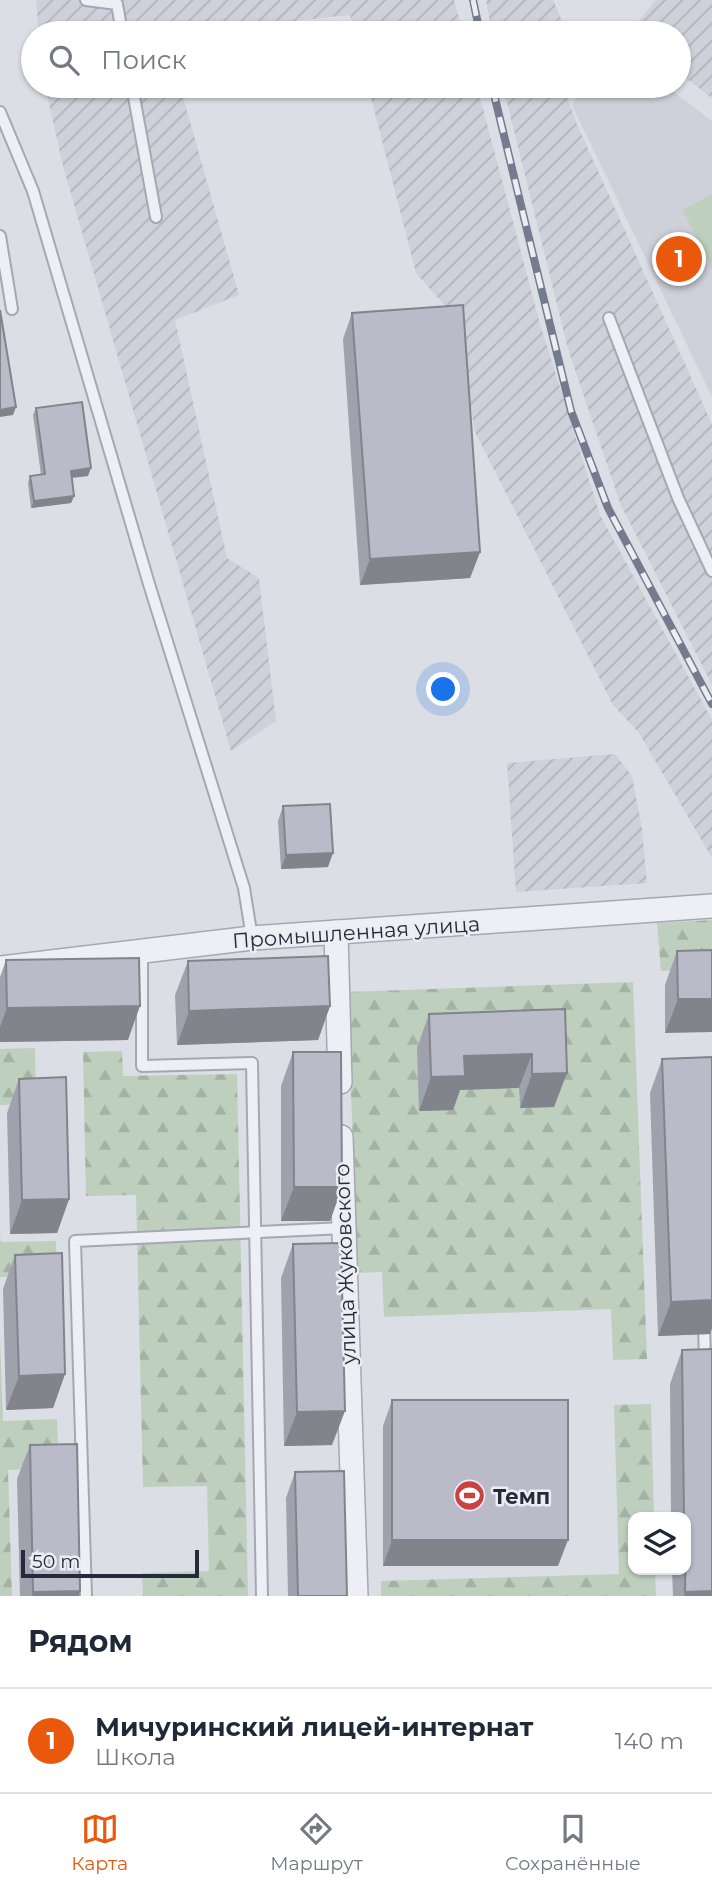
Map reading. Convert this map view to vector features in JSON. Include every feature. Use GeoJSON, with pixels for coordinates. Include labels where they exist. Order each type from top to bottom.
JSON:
{"type":"FeatureCollection","features":[{"type":"Feature","properties":{"kind":"street","name":"Промышленная улица"},"geometry":{"type":"LineString","coordinates":[[0,968],[252,938],[712,906]]}},
{"type":"Feature","properties":{"kind":"street","name":"улица Жуковского"},"geometry":{"type":"LineString","coordinates":[[336,932],[356,1596]]}},
{"type":"Feature","properties":{"kind":"lane"},"geometry":{"type":"LineString","coordinates":[[86,0],[117,4],[120,21]]}},
{"type":"Feature","properties":{"kind":"lane"},"geometry":{"type":"LineString","coordinates":[[134,98],[156,217]]}},
{"type":"Feature","properties":{"kind":"lane"},"geometry":{"type":"LineString","coordinates":[[0,112],[33,191],[149,584],[244,888],[252,938]]}},
{"type":"Feature","properties":{"kind":"lane"},"geometry":{"type":"LineString","coordinates":[[0,236],[12,309]]}},
{"type":"Feature","properties":{"kind":"lane"},"geometry":{"type":"LineString","coordinates":[[609,318],[678,498],[712,571]]}},
{"type":"Feature","properties":{"kind":"lane"},"geometry":{"type":"LineString","coordinates":[[142,952],[142,1066],[252,1063],[262,1596]]}},
{"type":"Feature","properties":{"kind":"lane"},"geometry":{"type":"LineString","coordinates":[[86,1596],[75,1241],[344,1228]]}},
{"type":"Feature","properties":{"kind":"lane"},"geometry":{"type":"LineString","coordinates":[[704,1303],[705,1373]]}},
{"type":"Feature","properties":{"kind":"shaded area"},"geometry":{"type":"Polygon","coordinates":[[[36,0],[454,0],[460,21],[352,21],[350,15],[294,21],[38,21],[36,0]]]}},
{"type":"Feature","properties":{"kind":"shaded area"},"geometry":{"type":"Polygon","coordinates":[[[486,0],[553,0],[562,21],[490,21],[486,0]]]}},
{"type":"Feature","properties":{"kind":"shaded area"},"geometry":{"type":"Polygon","coordinates":[[[656,0],[712,0],[712,98],[691,82],[691,21],[638,21],[656,0]]]}},
{"type":"Feature","properties":{"kind":"shaded area"},"geometry":{"type":"Polygon","coordinates":[[[48,98],[183,98],[239,295],[175,320],[227,558],[259,578],[276,721],[231,751],[63,166],[48,98]]]}},
{"type":"Feature","properties":{"kind":"shaded area"},"geometry":{"type":"Polygon","coordinates":[[[371,98],[480,98],[540,324],[600,515],[712,720],[712,858],[639,733],[613,705],[475,432],[454,316],[416,273],[371,98]]]}},
{"type":"Feature","properties":{"kind":"shaded area"},"geometry":{"type":"Polygon","coordinates":[[[506,98],[568,98],[576,122],[712,424],[712,685],[620,503],[568,349],[506,98]]]}},
{"type":"Feature","properties":{"kind":"shaded area"},"geometry":{"type":"Polygon","coordinates":[[[577,98],[682,98],[712,121],[712,397],[572,105],[577,98]]]}},
{"type":"Feature","properties":{"kind":"shaded area"},"geometry":{"type":"Polygon","coordinates":[[[615,754],[632,776],[642,829],[647,883],[516,892],[507,763],[615,754]]]}},
{"type":"Feature","properties":{"kind":"green space"},"geometry":{"type":"Polygon","coordinates":[[[712,194],[712,269],[683,210],[712,194]]]}},
{"type":"Feature","properties":{"kind":"green space"},"geometry":{"type":"Polygon","coordinates":[[[712,920],[712,969],[661,971],[657,923],[712,920]]]}},
{"type":"Feature","properties":{"kind":"green space"},"geometry":{"type":"Polygon","coordinates":[[[633,982],[647,1359],[613,1360],[611,1309],[384,1317],[382,1272],[358,1273],[347,992],[633,982]],[[552,1043],[452,1090],[519,1088],[520,1108],[552,1043]]]}},
{"type":"Feature","properties":{"kind":"green space"},"geometry":{"type":"Polygon","coordinates":[[[35,1048],[36,1104],[0,1105],[0,1049],[35,1048]]]}},
{"type":"Feature","properties":{"kind":"green space"},"geometry":{"type":"Polygon","coordinates":[[[122,1051],[123,1076],[237,1074],[248,1596],[143,1596],[142,1573],[209,1571],[207,1486],[143,1487],[136,1195],[86,1196],[83,1052],[122,1051]]]}},
{"type":"Feature","properties":{"kind":"green space"},"geometry":{"type":"Polygon","coordinates":[[[0,1236],[1,1242],[56,1241],[57,1275],[0,1277],[0,1236]]]}},
{"type":"Feature","properties":{"kind":"green space"},"geometry":{"type":"Polygon","coordinates":[[[0,1335],[3,1421],[57,1419],[59,1468],[8,1470],[12,1596],[0,1596],[0,1335]]]}},
{"type":"Feature","properties":{"kind":"green space"},"geometry":{"type":"Polygon","coordinates":[[[651,1404],[654,1512],[628,1512],[628,1575],[655,1575],[656,1596],[381,1596],[381,1581],[619,1574],[614,1405],[651,1404]]]}},
{"type":"Feature","properties":{"kind":"building"},"geometry":{"type":"Polygon","coordinates":[[[463,305],[480,552],[370,559],[352,313],[463,305]]]}},
{"type":"Feature","properties":{"kind":"building"},"geometry":{"type":"Polygon","coordinates":[[[0,310],[16,407],[0,410],[0,310]]]}},
{"type":"Feature","properties":{"kind":"building"},"geometry":{"type":"Polygon","coordinates":[[[82,402],[91,468],[71,471],[74,496],[34,501],[30,476],[45,474],[36,408],[82,402]]]}},
{"type":"Feature","properties":{"kind":"building"},"geometry":{"type":"Polygon","coordinates":[[[330,804],[333,853],[286,855],[283,806],[330,804]]]}},
{"type":"Feature","properties":{"kind":"building"},"geometry":{"type":"Polygon","coordinates":[[[712,950],[712,999],[678,999],[677,951],[712,950]]]}},
{"type":"Feature","properties":{"kind":"building"},"geometry":{"type":"Polygon","coordinates":[[[328,956],[330,1006],[189,1011],[188,961],[328,956]]]}},
{"type":"Feature","properties":{"kind":"building"},"geometry":{"type":"Polygon","coordinates":[[[139,958],[140,1006],[7,1008],[6,960],[139,958]]]}},
{"type":"Feature","properties":{"kind":"building"},"geometry":{"type":"Polygon","coordinates":[[[565,1009],[567,1073],[532,1074],[532,1054],[464,1056],[465,1076],[431,1077],[429,1014],[565,1009]]]}},
{"type":"Feature","properties":{"kind":"building"},"geometry":{"type":"Polygon","coordinates":[[[293,1052],[341,1052],[342,1187],[294,1187],[293,1052]]]}},
{"type":"Feature","properties":{"kind":"building"},"geometry":{"type":"Polygon","coordinates":[[[712,1057],[712,1300],[671,1302],[662,1059],[712,1057]]]}},
{"type":"Feature","properties":{"kind":"building"},"geometry":{"type":"Polygon","coordinates":[[[66,1077],[69,1199],[22,1200],[19,1079],[66,1077]]]}},
{"type":"Feature","properties":{"kind":"building"},"geometry":{"type":"Polygon","coordinates":[[[341,1243],[345,1411],[297,1412],[293,1244],[341,1243]]]}},
{"type":"Feature","properties":{"kind":"building"},"geometry":{"type":"Polygon","coordinates":[[[62,1253],[65,1374],[19,1376],[15,1255],[62,1253]]]}},
{"type":"Feature","properties":{"kind":"building"},"geometry":{"type":"Polygon","coordinates":[[[712,1349],[712,1591],[685,1592],[685,1575],[691,1575],[691,1512],[684,1512],[682,1350],[712,1349]]]}},
{"type":"Feature","properties":{"kind":"building","name":"Темп"},"geometry":{"type":"Polygon","coordinates":[[[392,1400],[568,1400],[568,1540],[392,1540],[392,1400]]]}},
{"type":"Feature","properties":{"kind":"building"},"geometry":{"type":"Polygon","coordinates":[[[77,1444],[80,1591],[33,1592],[30,1445],[77,1444]]]}},
{"type":"Feature","properties":{"kind":"building"},"geometry":{"type":"Polygon","coordinates":[[[344,1471],[347,1596],[298,1596],[295,1472],[344,1471]]]}},
{"type":"Feature","properties":{"kind":"railway"},"geometry":{"type":"LineString","coordinates":[[473,0],[477,21]]}},
{"type":"Feature","properties":{"kind":"railway"},"geometry":{"type":"LineString","coordinates":[[495,98],[571,411],[608,508],[712,704]]}},
{"type":"Feature","properties":{"kind":"place","name":"Мичуринский лицей-интернат"},"geometry":{"type":"Point","coordinates":[679,259]}},
{"type":"Feature","properties":{"kind":"place","name":"Темп"},"geometry":{"type":"Point","coordinates":[470,1496]}}]}
